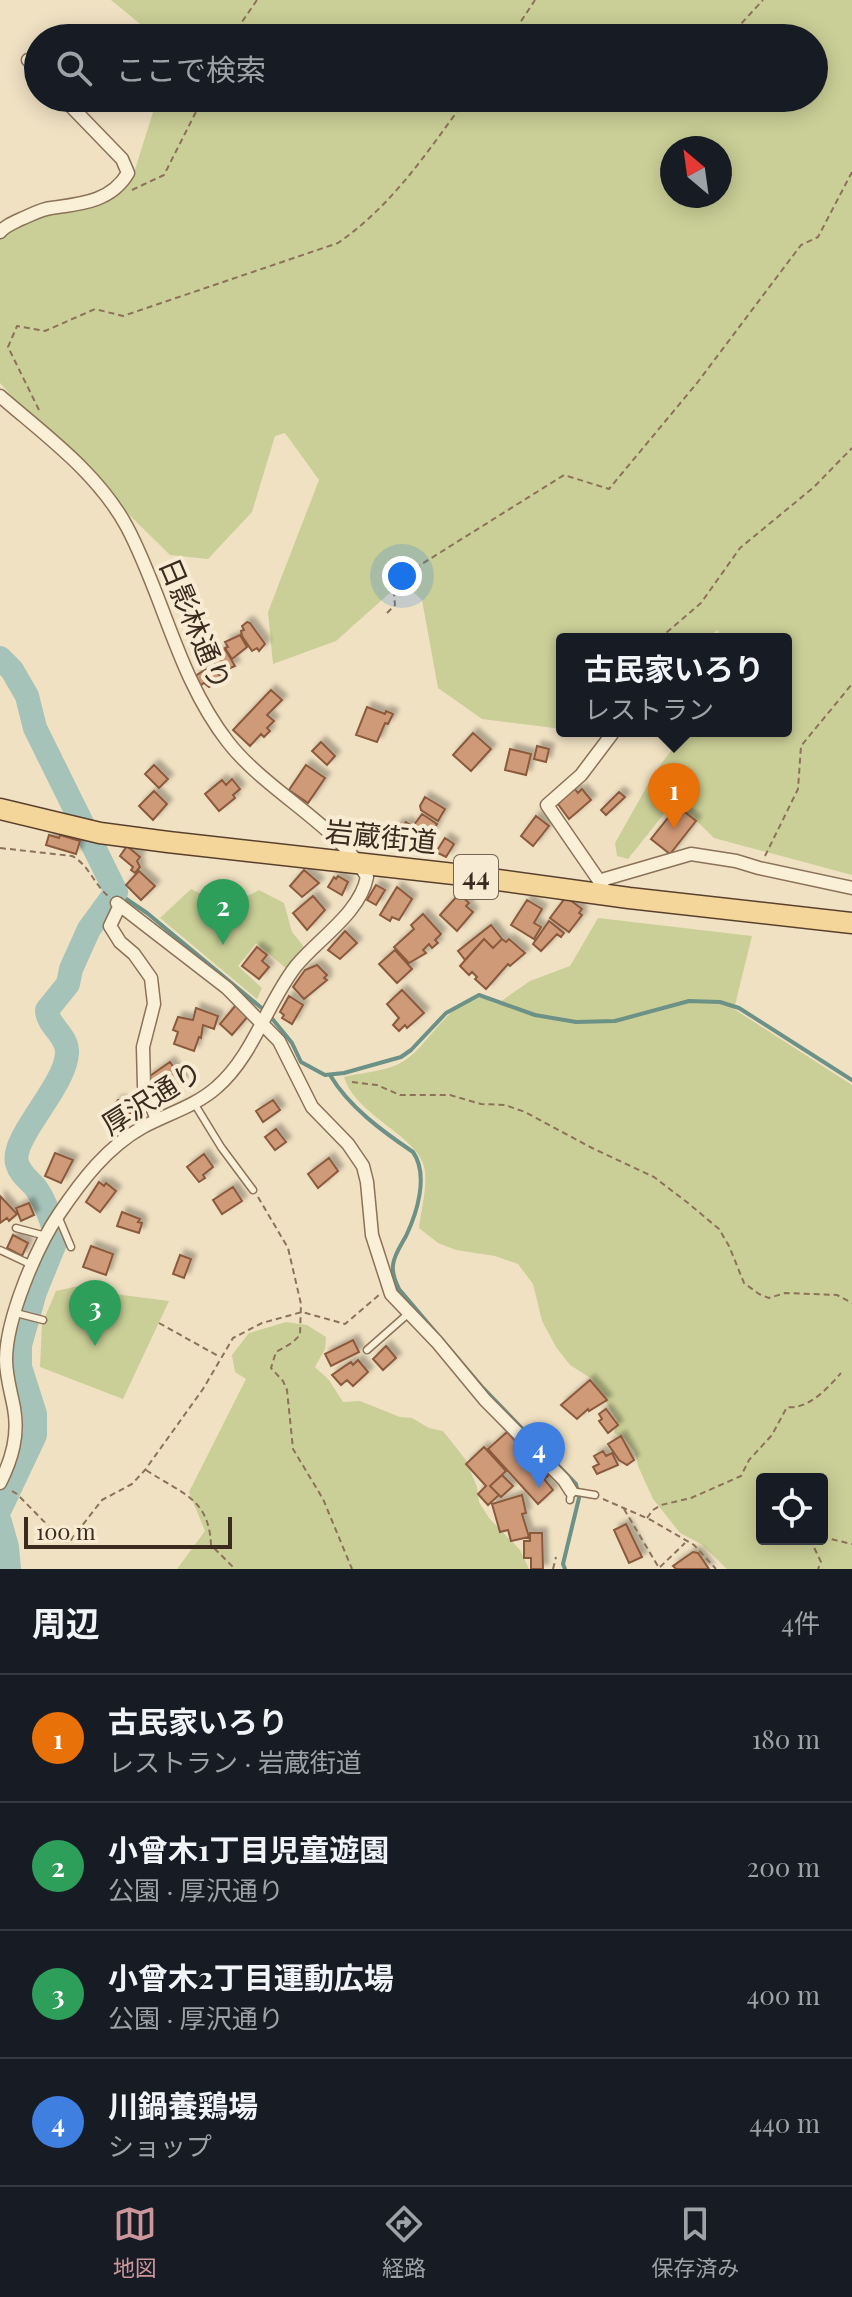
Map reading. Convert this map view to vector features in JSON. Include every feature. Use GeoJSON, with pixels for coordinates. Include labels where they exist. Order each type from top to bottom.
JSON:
{"type":"FeatureCollection","features":[{"type":"Feature","properties":{"kind":"main road","name":"岩蔵街道"},"geometry":{"type":"LineString","coordinates":[[0,809],[100,833],[597,888],[852,923]]}},
{"type":"Feature","properties":{"kind":"street"},"geometry":{"type":"LineString","coordinates":[[0,232],[4,227],[41,210],[84,205],[107,193],[126,177],[127,168],[122,159],[77,112]]}},
{"type":"Feature","properties":{"kind":"street","name":"日影林通り"},"geometry":{"type":"LineString","coordinates":[[0,396],[90,477],[126,526],[193,687],[228,743],[267,783],[343,846],[356,863]]}},
{"type":"Feature","properties":{"kind":"street"},"geometry":{"type":"LineString","coordinates":[[610,737],[581,775],[547,805],[597,888],[691,854],[736,861],[852,888]]}},
{"type":"Feature","properties":{"kind":"street","name":"厚沢通り"},"geometry":{"type":"LineString","coordinates":[[0,1483],[12,1455],[15,1437],[15,1414],[6,1362],[7,1344],[32,1265],[46,1236],[81,1183],[111,1150],[157,1120],[194,1103],[227,1078],[295,968],[341,920],[361,891],[367,877],[356,863]]}},
{"type":"Feature","properties":{"kind":"street"},"geometry":{"type":"LineString","coordinates":[[157,1120],[144,1086],[143,1047],[154,1004],[151,978],[110,926],[119,904],[265,1018],[318,1115],[348,1144],[363,1166],[372,1235],[389,1289],[485,1400],[575,1494]]}},
{"type":"Feature","properties":{"kind":"lane"},"geometry":{"type":"LineString","coordinates":[[194,1103],[253,1190]]}},
{"type":"Feature","properties":{"kind":"lane"},"geometry":{"type":"LineString","coordinates":[[58,1216],[71,1247]]}},
{"type":"Feature","properties":{"kind":"lane"},"geometry":{"type":"LineString","coordinates":[[16,1228],[46,1236]]}},
{"type":"Feature","properties":{"kind":"lane"},"geometry":{"type":"LineString","coordinates":[[0,1250],[32,1265]]}},
{"type":"Feature","properties":{"kind":"lane"},"geometry":{"type":"LineString","coordinates":[[367,1350],[409,1313]]}},
{"type":"Feature","properties":{"kind":"lane"},"geometry":{"type":"LineString","coordinates":[[19,1314],[43,1320]]}},
{"type":"Feature","properties":{"kind":"lane"},"geometry":{"type":"LineString","coordinates":[[575,1494],[595,1495]]}},
{"type":"Feature","properties":{"kind":"path"},"geometry":{"type":"LineString","coordinates":[[241,24],[257,0]]}},
{"type":"Feature","properties":{"kind":"path"},"geometry":{"type":"LineString","coordinates":[[519,24],[535,0]]}},
{"type":"Feature","properties":{"kind":"path"},"geometry":{"type":"LineString","coordinates":[[741,24],[763,0]]}},
{"type":"Feature","properties":{"kind":"path"},"geometry":{"type":"LineString","coordinates":[[107,193],[113,199],[164,175],[196,112]]}},
{"type":"Feature","properties":{"kind":"path"},"geometry":{"type":"LineString","coordinates":[[44,435],[40,411],[8,347],[17,326],[45,331],[95,309],[123,316],[338,243],[362,226],[403,186],[457,112]]}},
{"type":"Feature","properties":{"kind":"path"},"geometry":{"type":"LineString","coordinates":[[387,613],[395,605],[393,582],[564,475],[609,489],[697,383],[801,245],[818,237],[852,172]]}},
{"type":"Feature","properties":{"kind":"path"},"geometry":{"type":"LineString","coordinates":[[666,633],[701,603],[740,548],[814,487],[852,448]]}},
{"type":"Feature","properties":{"kind":"path"},"geometry":{"type":"LineString","coordinates":[[759,868],[798,789],[801,746],[852,684]]}},
{"type":"Feature","properties":{"kind":"path"},"geometry":{"type":"LineString","coordinates":[[0,848],[72,856],[81,862],[105,893]]}},
{"type":"Feature","properties":{"kind":"path"},"geometry":{"type":"LineString","coordinates":[[352,1082],[377,1085],[400,1095],[450,1095],[481,1104],[505,1105],[525,1112],[654,1177],[688,1203],[719,1229],[744,1283],[759,1294],[769,1298],[785,1293],[837,1295],[852,1303]]}},
{"type":"Feature","properties":{"kind":"path"},"geometry":{"type":"LineString","coordinates":[[253,1190],[288,1248],[302,1312],[300,1335],[276,1352],[271,1368],[287,1390],[293,1449],[323,1499],[352,1569]]}},
{"type":"Feature","properties":{"kind":"path"},"geometry":{"type":"LineString","coordinates":[[17,1494],[64,1542],[68,1542],[102,1500],[132,1484],[145,1470],[203,1389],[233,1338],[262,1323],[302,1312],[345,1324],[389,1289]]}},
{"type":"Feature","properties":{"kind":"path"},"geometry":{"type":"LineString","coordinates":[[159,1323],[222,1358]]}},
{"type":"Feature","properties":{"kind":"path"},"geometry":{"type":"LineString","coordinates":[[647,1518],[661,1505],[691,1498],[741,1476],[749,1460],[772,1435],[787,1407],[804,1405],[841,1373]]}},
{"type":"Feature","properties":{"kind":"path"},"geometry":{"type":"LineString","coordinates":[[145,1470],[203,1510],[210,1525],[211,1545],[235,1569]]}},
{"type":"Feature","properties":{"kind":"path"},"geometry":{"type":"LineString","coordinates":[[595,1495],[647,1518],[700,1549],[716,1569]]}},
{"type":"Feature","properties":{"kind":"path"},"geometry":{"type":"LineString","coordinates":[[623,1508],[659,1569],[686,1541]]}},
{"type":"Feature","properties":{"kind":"path"},"geometry":{"type":"LineString","coordinates":[[828,1538],[852,1544]]}},
{"type":"Feature","properties":{"kind":"path"},"geometry":{"type":"LineString","coordinates":[[813,1545],[821,1562],[818,1569]]}},
{"type":"Feature","properties":{"kind":"path"},"geometry":{"type":"LineString","coordinates":[[553,1569],[556,1557]]}},
{"type":"Feature","properties":{"kind":"green space"},"geometry":{"type":"Polygon","coordinates":[[[111,0],[852,0],[852,875],[714,838],[675,800],[628,859],[617,856],[615,843],[655,772],[681,737],[792,737],[792,633],[719,633],[718,630],[713,633],[556,633],[556,728],[482,719],[438,688],[422,600],[402,582],[336,641],[273,664],[268,612],[319,480],[285,433],[275,436],[252,512],[208,559],[170,555],[31,418],[0,383],[0,231],[133,176],[153,112],[828,112],[828,24],[140,24],[111,0]]]}},
{"type":"Feature","properties":{"kind":"green space"},"geometry":{"type":"Polygon","coordinates":[[[191,889],[225,899],[242,897],[259,890],[284,903],[292,932],[305,948],[288,970],[256,943],[238,966],[262,988],[257,999],[160,918],[191,889]]]}},
{"type":"Feature","properties":{"kind":"green space"},"geometry":{"type":"Polygon","coordinates":[[[598,918],[752,936],[734,1009],[852,1085],[852,1569],[727,1569],[701,1544],[680,1533],[653,1499],[635,1452],[624,1438],[614,1433],[617,1420],[592,1379],[570,1365],[556,1347],[542,1321],[533,1284],[518,1264],[495,1256],[456,1250],[438,1243],[419,1228],[425,1185],[421,1159],[413,1147],[361,1103],[344,1077],[397,1065],[413,1054],[460,1005],[482,998],[497,1004],[530,981],[570,966],[598,918]]]}},
{"type":"Feature","properties":{"kind":"green space"},"geometry":{"type":"Polygon","coordinates":[[[88,1284],[115,1294],[169,1301],[123,1399],[40,1367],[42,1324],[56,1291],[88,1284]]]}},
{"type":"Feature","properties":{"kind":"green space"},"geometry":{"type":"Polygon","coordinates":[[[286,1322],[307,1325],[326,1337],[325,1349],[315,1367],[329,1380],[343,1402],[360,1401],[443,1431],[466,1460],[477,1487],[479,1502],[489,1518],[520,1550],[529,1569],[177,1569],[205,1531],[189,1492],[246,1379],[235,1372],[232,1355],[249,1333],[286,1322]]]}},
{"type":"Feature","properties":{"kind":"building"},"geometry":{"type":"Polygon","coordinates":[[[247,622],[265,644],[259,651],[257,648],[252,651],[242,636],[242,626],[247,622]]]}},
{"type":"Feature","properties":{"kind":"building"},"geometry":{"type":"Polygon","coordinates":[[[240,635],[247,647],[232,659],[225,642],[240,635]]]}},
{"type":"Feature","properties":{"kind":"building"},"geometry":{"type":"Polygon","coordinates":[[[225,649],[235,666],[219,673],[212,657],[225,649]]]}},
{"type":"Feature","properties":{"kind":"building"},"geometry":{"type":"Polygon","coordinates":[[[213,665],[222,679],[209,687],[204,683],[201,685],[195,676],[213,665]]]}},
{"type":"Feature","properties":{"kind":"building"},"geometry":{"type":"Polygon","coordinates":[[[271,690],[282,700],[267,715],[274,721],[267,728],[270,731],[264,737],[261,734],[250,746],[233,730],[271,690]]]}},
{"type":"Feature","properties":{"kind":"building"},"geometry":{"type":"Polygon","coordinates":[[[367,707],[393,714],[388,724],[385,723],[377,742],[356,735],[367,707]]]}},
{"type":"Feature","properties":{"kind":"building"},"geometry":{"type":"Polygon","coordinates":[[[473,733],[491,749],[471,771],[453,755],[473,733]]]}},
{"type":"Feature","properties":{"kind":"building"},"geometry":{"type":"Polygon","coordinates":[[[321,742],[335,756],[327,765],[312,751],[321,742]]]}},
{"type":"Feature","properties":{"kind":"building"},"geometry":{"type":"Polygon","coordinates":[[[537,746],[549,749],[546,762],[534,759],[537,746]]]}},
{"type":"Feature","properties":{"kind":"building"},"geometry":{"type":"Polygon","coordinates":[[[510,749],[531,754],[526,775],[505,770],[510,749]]]}},
{"type":"Feature","properties":{"kind":"building"},"geometry":{"type":"Polygon","coordinates":[[[154,765],[168,779],[159,788],[145,774],[154,765]]]}},
{"type":"Feature","properties":{"kind":"building"},"geometry":{"type":"Polygon","coordinates":[[[306,765],[325,778],[308,803],[289,790],[306,765]]]}},
{"type":"Feature","properties":{"kind":"building"},"geometry":{"type":"Polygon","coordinates":[[[232,779],[240,789],[233,795],[235,798],[219,811],[205,794],[222,780],[226,785],[232,779]]]}},
{"type":"Feature","properties":{"kind":"building"},"geometry":{"type":"Polygon","coordinates":[[[574,788],[578,793],[582,789],[591,800],[569,819],[558,804],[574,788]]]}},
{"type":"Feature","properties":{"kind":"building"},"geometry":{"type":"Polygon","coordinates":[[[154,791],[167,804],[153,820],[139,806],[154,791]]]}},
{"type":"Feature","properties":{"kind":"building"},"geometry":{"type":"Polygon","coordinates":[[[619,792],[625,797],[606,815],[601,810],[619,792]]]}},
{"type":"Feature","properties":{"kind":"building"},"geometry":{"type":"Polygon","coordinates":[[[425,797],[445,809],[438,821],[421,810],[425,797]]]}},
{"type":"Feature","properties":{"kind":"building"},"geometry":{"type":"Polygon","coordinates":[[[675,804],[696,821],[670,854],[651,839],[675,804]]]}},
{"type":"Feature","properties":{"kind":"building"},"geometry":{"type":"Polygon","coordinates":[[[422,814],[437,824],[421,850],[409,841],[414,834],[414,825],[422,814]]]}},
{"type":"Feature","properties":{"kind":"building"},"geometry":{"type":"Polygon","coordinates":[[[536,816],[549,826],[533,846],[521,836],[536,816]]]}},
{"type":"Feature","properties":{"kind":"building"},"geometry":{"type":"Polygon","coordinates":[[[406,822],[413,827],[399,845],[388,836],[399,823],[403,826],[406,822]]]}},
{"type":"Feature","properties":{"kind":"building"},"geometry":{"type":"Polygon","coordinates":[[[49,835],[80,841],[76,854],[46,845],[49,835]]]}},
{"type":"Feature","properties":{"kind":"building"},"geometry":{"type":"Polygon","coordinates":[[[445,838],[454,844],[446,857],[436,852],[445,838]]]}},
{"type":"Feature","properties":{"kind":"building"},"geometry":{"type":"Polygon","coordinates":[[[127,846],[140,857],[137,861],[140,867],[135,873],[131,870],[133,867],[120,856],[127,846]]]}},
{"type":"Feature","properties":{"kind":"building"},"geometry":{"type":"Polygon","coordinates":[[[304,870],[319,883],[302,897],[290,886],[304,870]]]}},
{"type":"Feature","properties":{"kind":"building"},"geometry":{"type":"Polygon","coordinates":[[[139,871],[155,886],[141,900],[126,885],[139,871]]]}},
{"type":"Feature","properties":{"kind":"building"},"geometry":{"type":"Polygon","coordinates":[[[338,876],[348,882],[342,895],[328,887],[338,876]]]}},
{"type":"Feature","properties":{"kind":"building"},"geometry":{"type":"Polygon","coordinates":[[[376,885],[385,890],[376,905],[367,900],[376,885]]]}},
{"type":"Feature","properties":{"kind":"building"},"geometry":{"type":"Polygon","coordinates":[[[397,887],[412,899],[399,920],[392,917],[390,921],[380,915],[397,887]]]}},
{"type":"Feature","properties":{"kind":"building"},"geometry":{"type":"Polygon","coordinates":[[[459,894],[473,912],[457,931],[440,915],[459,894]]]}},
{"type":"Feature","properties":{"kind":"building"},"geometry":{"type":"Polygon","coordinates":[[[313,896],[325,910],[307,930],[293,913],[313,896]]]}},
{"type":"Feature","properties":{"kind":"building"},"geometry":{"type":"Polygon","coordinates":[[[566,897],[582,909],[579,913],[582,915],[569,932],[550,918],[566,897]]]}},
{"type":"Feature","properties":{"kind":"building"},"geometry":{"type":"Polygon","coordinates":[[[527,900],[542,909],[534,923],[541,927],[534,939],[511,925],[527,900]]]}},
{"type":"Feature","properties":{"kind":"building"},"geometry":{"type":"Polygon","coordinates":[[[423,914],[441,934],[435,940],[438,943],[432,948],[429,944],[423,950],[426,953],[409,963],[394,947],[414,929],[411,925],[423,914]]]}},
{"type":"Feature","properties":{"kind":"building"},"geometry":{"type":"Polygon","coordinates":[[[549,921],[564,933],[561,937],[557,934],[541,951],[533,944],[549,921]]]}},
{"type":"Feature","properties":{"kind":"building"},"geometry":{"type":"Polygon","coordinates":[[[491,925],[502,939],[493,948],[484,939],[465,960],[458,951],[491,925]]]}},
{"type":"Feature","properties":{"kind":"building"},"geometry":{"type":"Polygon","coordinates":[[[345,931],[357,943],[340,959],[328,950],[345,931]]]}},
{"type":"Feature","properties":{"kind":"building"},"geometry":{"type":"Polygon","coordinates":[[[484,939],[493,948],[502,939],[506,942],[509,939],[525,953],[510,966],[508,964],[486,989],[472,972],[469,975],[460,966],[484,939]]]}},
{"type":"Feature","properties":{"kind":"building"},"geometry":{"type":"Polygon","coordinates":[[[257,947],[267,955],[262,961],[269,967],[259,979],[242,966],[257,947]]]}},
{"type":"Feature","properties":{"kind":"building"},"geometry":{"type":"Polygon","coordinates":[[[395,950],[412,969],[397,983],[379,964],[395,950]]]}},
{"type":"Feature","properties":{"kind":"building"},"geometry":{"type":"Polygon","coordinates":[[[317,965],[327,975],[324,978],[327,980],[304,999],[293,987],[305,970],[317,965]]]}},
{"type":"Feature","properties":{"kind":"building"},"geometry":{"type":"Polygon","coordinates":[[[402,990],[424,1013],[399,1031],[393,1025],[399,1018],[387,1004],[402,990]]]}},
{"type":"Feature","properties":{"kind":"building"},"geometry":{"type":"Polygon","coordinates":[[[289,996],[303,1005],[292,1024],[282,1018],[284,1015],[280,1012],[289,996]]]}},
{"type":"Feature","properties":{"kind":"building"},"geometry":{"type":"Polygon","coordinates":[[[236,1005],[249,1015],[232,1035],[220,1024],[236,1005]]]}},
{"type":"Feature","properties":{"kind":"building"},"geometry":{"type":"Polygon","coordinates":[[[196,1008],[218,1016],[214,1029],[203,1025],[194,1051],[174,1044],[178,1032],[173,1030],[178,1017],[193,1020],[196,1008]]]}},
{"type":"Feature","properties":{"kind":"building"},"geometry":{"type":"Polygon","coordinates":[[[170,1062],[183,1081],[157,1094],[147,1078],[170,1062]]]}},
{"type":"Feature","properties":{"kind":"building"},"geometry":{"type":"Polygon","coordinates":[[[118,1100],[128,1105],[131,1101],[135,1104],[121,1130],[115,1134],[103,1123],[118,1100]]]}},
{"type":"Feature","properties":{"kind":"building"},"geometry":{"type":"Polygon","coordinates":[[[273,1100],[280,1110],[263,1122],[256,1111],[273,1100]]]}},
{"type":"Feature","properties":{"kind":"building"},"geometry":{"type":"Polygon","coordinates":[[[276,1129],[286,1142],[275,1150],[265,1137],[276,1129]]]}},
{"type":"Feature","properties":{"kind":"building"},"geometry":{"type":"Polygon","coordinates":[[[55,1153],[73,1160],[61,1183],[45,1176],[55,1153]]]}},
{"type":"Feature","properties":{"kind":"building"},"geometry":{"type":"Polygon","coordinates":[[[204,1154],[213,1167],[199,1182],[187,1167],[204,1154]]]}},
{"type":"Feature","properties":{"kind":"building"},"geometry":{"type":"Polygon","coordinates":[[[329,1158],[338,1171],[318,1188],[308,1174],[329,1158]]]}},
{"type":"Feature","properties":{"kind":"building"},"geometry":{"type":"Polygon","coordinates":[[[99,1182],[116,1191],[100,1212],[86,1202],[99,1182]]]}},
{"type":"Feature","properties":{"kind":"building"},"geometry":{"type":"Polygon","coordinates":[[[233,1187],[242,1201],[222,1214],[213,1200],[233,1187]]]}},
{"type":"Feature","properties":{"kind":"building"},"geometry":{"type":"Polygon","coordinates":[[[0,1196],[17,1214],[9,1221],[7,1218],[0,1223],[0,1196]]]}},
{"type":"Feature","properties":{"kind":"building"},"geometry":{"type":"Polygon","coordinates":[[[29,1203],[34,1215],[21,1221],[16,1208],[29,1203]]]}},
{"type":"Feature","properties":{"kind":"building"},"geometry":{"type":"Polygon","coordinates":[[[122,1212],[140,1219],[139,1233],[117,1226],[122,1212]]]}},
{"type":"Feature","properties":{"kind":"building"},"geometry":{"type":"Polygon","coordinates":[[[13,1235],[28,1243],[22,1256],[7,1248],[13,1235]]]}},
{"type":"Feature","properties":{"kind":"building"},"geometry":{"type":"Polygon","coordinates":[[[91,1246],[113,1254],[106,1275],[83,1267],[91,1246]]]}},
{"type":"Feature","properties":{"kind":"building"},"geometry":{"type":"Polygon","coordinates":[[[180,1255],[191,1259],[184,1278],[173,1274],[180,1255]]]}},
{"type":"Feature","properties":{"kind":"building"},"geometry":{"type":"Polygon","coordinates":[[[353,1340],[359,1352],[331,1366],[325,1354],[353,1340]]]}},
{"type":"Feature","properties":{"kind":"building"},"geometry":{"type":"Polygon","coordinates":[[[386,1346],[396,1358],[383,1370],[373,1359],[386,1346]]]}},
{"type":"Feature","properties":{"kind":"building"},"geometry":{"type":"Polygon","coordinates":[[[358,1360],[368,1372],[353,1386],[347,1380],[341,1385],[332,1375],[358,1360]]]}},
{"type":"Feature","properties":{"kind":"building"},"geometry":{"type":"Polygon","coordinates":[[[590,1380],[607,1400],[588,1409],[577,1419],[561,1405],[590,1380]]]}},
{"type":"Feature","properties":{"kind":"building"},"geometry":{"type":"Polygon","coordinates":[[[606,1409],[618,1425],[608,1433],[599,1421],[602,1419],[599,1414],[606,1409]]]}},
{"type":"Feature","properties":{"kind":"building"},"geometry":{"type":"Polygon","coordinates":[[[507,1432],[548,1476],[544,1479],[553,1490],[538,1504],[488,1449],[507,1432]]]}},
{"type":"Feature","properties":{"kind":"building"},"geometry":{"type":"Polygon","coordinates":[[[621,1436],[634,1460],[627,1465],[619,1460],[608,1444],[621,1436]]]}},
{"type":"Feature","properties":{"kind":"building"},"geometry":{"type":"Polygon","coordinates":[[[484,1447],[506,1471],[490,1486],[499,1495],[488,1505],[478,1494],[486,1486],[466,1464],[484,1447]]]}},
{"type":"Feature","properties":{"kind":"building"},"geometry":{"type":"Polygon","coordinates":[[[603,1451],[606,1456],[612,1453],[618,1465],[597,1474],[593,1467],[599,1464],[594,1456],[603,1451]]]}},
{"type":"Feature","properties":{"kind":"building"},"geometry":{"type":"Polygon","coordinates":[[[502,1475],[513,1486],[501,1497],[490,1486],[502,1475]]]}},
{"type":"Feature","properties":{"kind":"building"},"geometry":{"type":"Polygon","coordinates":[[[522,1495],[526,1513],[522,1514],[529,1537],[511,1541],[508,1530],[500,1532],[492,1504],[522,1495]]]}},
{"type":"Feature","properties":{"kind":"building"},"geometry":{"type":"Polygon","coordinates":[[[626,1524],[642,1557],[629,1563],[614,1530],[626,1524]]]}},
{"type":"Feature","properties":{"kind":"building"},"geometry":{"type":"Polygon","coordinates":[[[530,1533],[542,1533],[543,1569],[531,1569],[531,1558],[524,1558],[524,1541],[530,1541],[530,1533]]]}},
{"type":"Feature","properties":{"kind":"building"},"geometry":{"type":"Polygon","coordinates":[[[693,1552],[698,1553],[709,1569],[676,1569],[673,1566],[693,1552]]]}},
{"type":"Feature","properties":{"kind":"waterway"},"geometry":{"type":"LineString","coordinates":[[0,658],[12,670],[27,696],[35,728],[116,892],[89,929],[71,969],[68,984],[47,1010],[67,1053],[58,1081],[29,1126],[17,1152],[18,1167],[42,1198],[57,1238],[35,1292],[20,1345],[20,1367],[35,1414],[35,1435],[0,1509]]}},
{"type":"Feature","properties":{"kind":"waterway"},"geometry":{"type":"LineString","coordinates":[[116,892],[147,913],[264,1010]]}},
{"type":"Feature","properties":{"kind":"waterway"},"geometry":{"type":"LineString","coordinates":[[270,1016],[292,1043],[301,1062],[325,1075],[344,1073],[401,1057],[446,1013],[479,995],[535,1015],[576,1022],[615,1021],[689,1001],[720,1002],[739,1008],[852,1080]]}},
{"type":"Feature","properties":{"kind":"waterway"},"geometry":{"type":"LineString","coordinates":[[330,1075],[356,1108],[413,1152],[418,1161],[420,1194],[393,1265],[399,1289],[483,1388],[576,1484],[579,1498],[563,1564],[565,1569]]}},
{"type":"Feature","properties":{"kind":"waterway"},"geometry":{"type":"LineString","coordinates":[[0,1522],[9,1569]]}},
{"type":"Feature","properties":{"kind":"place","name":"古民家いろり"},"geometry":{"type":"Point","coordinates":[674,829]}},
{"type":"Feature","properties":{"kind":"place","name":"小曾木1丁目児童遊園"},"geometry":{"type":"Point","coordinates":[223,945]}},
{"type":"Feature","properties":{"kind":"place","name":"小曾木2丁目運動広場"},"geometry":{"type":"Point","coordinates":[95,1346]}},
{"type":"Feature","properties":{"kind":"place","name":"川鍋養鶏場"},"geometry":{"type":"Point","coordinates":[539,1488]}}]}
